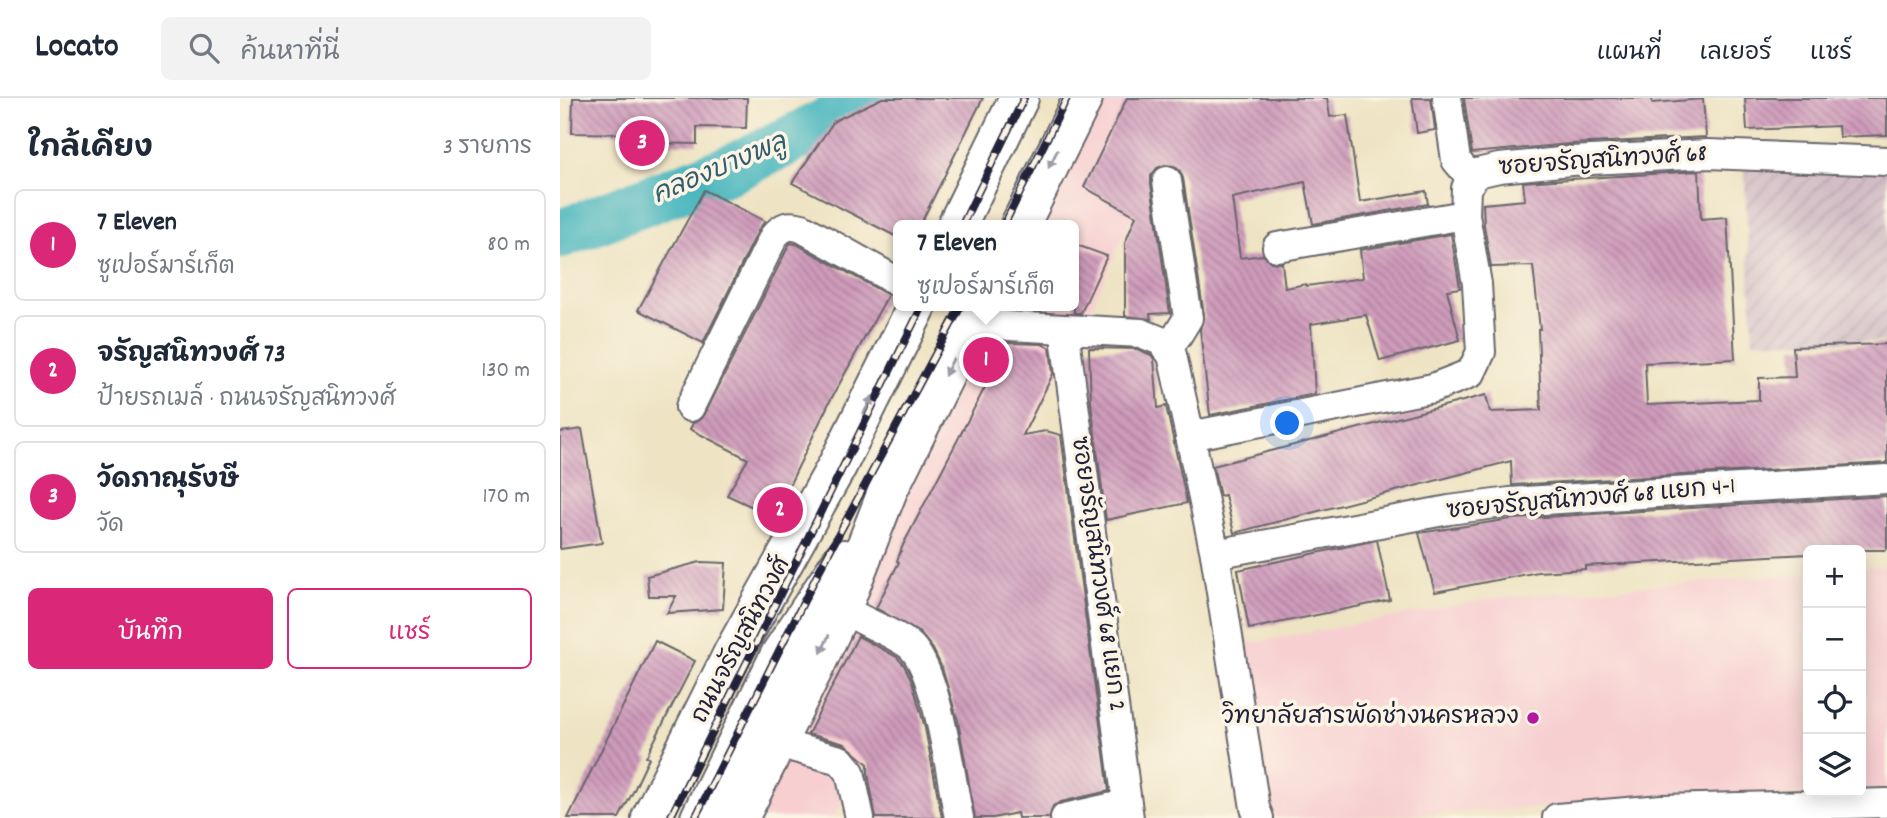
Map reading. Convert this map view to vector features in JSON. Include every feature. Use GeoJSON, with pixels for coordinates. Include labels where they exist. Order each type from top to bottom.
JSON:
{"type":"FeatureCollection","features":[{"type":"Feature","properties":{"kind":"main road"},"geometry":{"type":"LineString","coordinates":[[959,220],[1019,98]]}},
{"type":"Feature","properties":{"kind":"main road"},"geometry":{"type":"LineString","coordinates":[[1022,220],[1083,98]]}},
{"type":"Feature","properties":{"kind":"main road","name":"ถนนจรัญสนิทวงศ์"},"geometry":{"type":"LineString","coordinates":[[651,818],[733,653],[837,466],[914,311]]}},
{"type":"Feature","properties":{"kind":"main road","name":"ถนนจรัญสนิทวงศ์"},"geometry":{"type":"LineString","coordinates":[[739,818],[842,608],[888,490],[976,313]]}},
{"type":"Feature","properties":{"kind":"main road","name":"ถนนจรัญสนิทวงศ์"},"geometry":{"type":"LineString","coordinates":[[676,818],[759,645],[837,466]]}},
{"type":"Feature","properties":{"kind":"main road","name":"ถนนจรัญสนิทวงศ์"},"geometry":{"type":"LineString","coordinates":[[700,818],[780,655],[888,490]]}},
{"type":"Feature","properties":{"kind":"street"},"geometry":{"type":"LineString","coordinates":[[1447,98],[1456,160],[1471,178]]}},
{"type":"Feature","properties":{"kind":"street","name":"ซอยจรัญสนิทวงศ์ 68"},"geometry":{"type":"LineString","coordinates":[[1190,436],[1433,388],[1471,373],[1481,352],[1477,284],[1465,215],[1466,188],[1477,173],[1499,168],[1608,159],[1708,154],[1887,161]]}},
{"type":"Feature","properties":{"kind":"street"},"geometry":{"type":"LineString","coordinates":[[1166,347],[1177,336],[1188,318],[1167,181]]}},
{"type":"Feature","properties":{"kind":"street"},"geometry":{"type":"LineString","coordinates":[[1277,247],[1465,215]]}},
{"type":"Feature","properties":{"kind":"street"},"geometry":{"type":"LineString","coordinates":[[690,407],[774,236],[782,227],[791,225],[802,228],[893,279]]}},
{"type":"Feature","properties":{"kind":"street"},"geometry":{"type":"LineString","coordinates":[[976,313],[1009,326],[1141,333],[1161,341],[1172,355],[1215,554],[1255,808],[1259,818]]}},
{"type":"Feature","properties":{"kind":"street","name":"ซอยจรัญสนิทวงศ์ 68 แยก 2"},"geometry":{"type":"LineString","coordinates":[[1064,329],[1128,811]]}},
{"type":"Feature","properties":{"kind":"street","name":"ซอยจรัญสนิทวงศ์ 68 แยก 4-1"},"geometry":{"type":"LineString","coordinates":[[1215,554],[1448,510],[1510,502],[1887,480]]}},
{"type":"Feature","properties":{"kind":"street"},"geometry":{"type":"LineString","coordinates":[[842,608],[909,645],[923,662],[932,688],[959,818]]}},
{"type":"Feature","properties":{"kind":"street"},"geometry":{"type":"LineString","coordinates":[[777,739],[795,748],[840,760],[850,772],[860,818]]}},
{"type":"Feature","properties":{"kind":"street"},"geometry":{"type":"LineString","coordinates":[[1557,818],[1662,809],[1887,803]]}},
{"type":"Feature","properties":{"kind":"street"},"geometry":{"type":"LineString","coordinates":[[1065,818],[1128,811]]}},
{"type":"Feature","properties":{"kind":"shaded area"},"geometry":{"type":"Polygon","coordinates":[[[1101,98],[1185,98],[1089,313],[834,818],[748,818],[996,311],[1079,311],[1079,220],[1040,220],[1101,98]]]}},
{"type":"Feature","properties":{"kind":"shaded area"},"geometry":{"type":"Polygon","coordinates":[[[1744,166],[1887,170],[1887,342],[1753,341],[1744,166]]]}},
{"type":"Feature","properties":{"kind":"shaded area"},"geometry":{"type":"Polygon","coordinates":[[[1887,566],[1887,790],[1866,792],[1866,608],[1866,568],[1887,566]]]}},
{"type":"Feature","properties":{"kind":"shaded area","name":"วิทยาลัยสารพัดช่างนครหลวง"},"geometry":{"type":"Polygon","coordinates":[[[1803,573],[1803,795],[1338,818],[1276,818],[1270,808],[1246,644],[1496,598],[1803,573]]]}},
{"type":"Feature","properties":{"kind":"building"},"geometry":{"type":"Polygon","coordinates":[[[573,98],[747,98],[746,128],[697,127],[697,144],[648,143],[648,134],[572,133],[573,98]]]}},
{"type":"Feature","properties":{"kind":"building"},"geometry":{"type":"Polygon","coordinates":[[[882,98],[983,98],[922,220],[893,220],[893,235],[792,183],[834,121],[882,98]]]}},
{"type":"Feature","properties":{"kind":"building"},"geometry":{"type":"Polygon","coordinates":[[[1127,98],[1327,98],[1330,117],[1347,115],[1360,202],[1426,191],[1428,204],[1313,224],[1305,182],[1232,198],[1240,258],[1263,255],[1271,262],[1282,263],[1285,288],[1307,286],[1363,278],[1360,250],[1451,234],[1460,288],[1447,290],[1460,340],[1380,361],[1366,315],[1311,324],[1315,394],[1210,415],[1200,330],[1204,315],[1180,171],[1174,166],[1165,165],[1157,168],[1151,176],[1170,313],[1150,314],[1151,319],[1125,316],[1125,243],[1136,216],[1084,187],[1127,98]]]}},
{"type":"Feature","properties":{"kind":"building"},"geometry":{"type":"Polygon","coordinates":[[[1412,98],[1431,98],[1435,130],[1417,133],[1412,98]]]}},
{"type":"Feature","properties":{"kind":"building"},"geometry":{"type":"Polygon","coordinates":[[[1464,98],[1652,98],[1652,103],[1703,99],[1706,137],[1570,144],[1472,153],[1464,98]]]}},
{"type":"Feature","properties":{"kind":"building"},"geometry":{"type":"Polygon","coordinates":[[[1745,98],[1887,98],[1887,135],[1839,137],[1838,126],[1747,130],[1745,98]]]}},
{"type":"Feature","properties":{"kind":"building"},"geometry":{"type":"Polygon","coordinates":[[[1699,171],[1701,219],[1727,217],[1735,359],[1645,363],[1647,405],[1759,400],[1759,378],[1795,377],[1793,347],[1887,344],[1887,463],[1512,485],[1511,461],[1234,533],[1225,495],[1220,496],[1213,466],[1486,395],[1490,412],[1541,410],[1540,329],[1533,266],[1491,267],[1483,204],[1525,200],[1523,182],[1699,171]]]}},
{"type":"Feature","properties":{"kind":"building"},"geometry":{"type":"Polygon","coordinates":[[[704,190],[765,221],[703,343],[638,310],[704,190]]]}},
{"type":"Feature","properties":{"kind":"building"},"geometry":{"type":"Polygon","coordinates":[[[790,243],[888,295],[830,401],[774,517],[727,495],[748,459],[690,429],[693,423],[705,414],[790,243]]]}},
{"type":"Feature","properties":{"kind":"building"},"geometry":{"type":"Polygon","coordinates":[[[1079,246],[1107,256],[1081,313],[1074,313],[1079,311],[1079,246]]]}},
{"type":"Feature","properties":{"kind":"building"},"geometry":{"type":"Polygon","coordinates":[[[1008,343],[1042,344],[1050,348],[1053,374],[1023,435],[1046,431],[1061,435],[1109,791],[1061,802],[1053,806],[1049,818],[1018,818],[1017,813],[993,818],[975,818],[958,721],[942,668],[933,649],[920,633],[876,608],[899,562],[897,561],[903,545],[1008,343]]]}},
{"type":"Feature","properties":{"kind":"building"},"geometry":{"type":"Polygon","coordinates":[[[1089,348],[1137,349],[1154,359],[1158,408],[1166,406],[1187,503],[1106,520],[1091,403],[1089,348]]]}},
{"type":"Feature","properties":{"kind":"building"},"geometry":{"type":"Polygon","coordinates":[[[582,429],[602,543],[560,549],[560,432],[582,429]]]}},
{"type":"Feature","properties":{"kind":"building"},"geometry":{"type":"Polygon","coordinates":[[[1887,496],[1887,549],[1866,550],[1866,545],[1803,545],[1803,554],[1585,566],[1585,569],[1538,572],[1435,592],[1419,533],[1512,519],[1887,496]]]}},
{"type":"Feature","properties":{"kind":"building"},"geometry":{"type":"Polygon","coordinates":[[[1377,540],[1390,600],[1249,629],[1238,570],[1377,540]]]}},
{"type":"Feature","properties":{"kind":"building"},"geometry":{"type":"Polygon","coordinates":[[[700,562],[726,563],[723,609],[667,613],[676,596],[649,596],[647,576],[700,562]]]}},
{"type":"Feature","properties":{"kind":"building"},"geometry":{"type":"Polygon","coordinates":[[[858,636],[897,657],[912,681],[925,728],[942,818],[876,818],[868,764],[845,744],[808,734],[858,636]]]}},
{"type":"Feature","properties":{"kind":"building"},"geometry":{"type":"Polygon","coordinates":[[[655,641],[695,661],[646,757],[649,758],[633,792],[619,818],[568,818],[655,641]]]}},
{"type":"Feature","properties":{"kind":"waterway","name":"คลองบางพลู"},"geometry":{"type":"LineString","coordinates":[[560,234],[733,168],[876,98]]}},
{"type":"Feature","properties":{"kind":"railway"},"geometry":{"type":"LineString","coordinates":[[964,220],[1024,98]]}},
{"type":"Feature","properties":{"kind":"railway"},"geometry":{"type":"LineString","coordinates":[[1006,220],[1067,98]]}},
{"type":"Feature","properties":{"kind":"railway"},"geometry":{"type":"LineString","coordinates":[[670,818],[920,311]]}},
{"type":"Feature","properties":{"kind":"railway"},"geometry":{"type":"LineString","coordinates":[[695,818],[819,571],[958,311]]}},
{"type":"Feature","properties":{"kind":"place","name":"วัดภาณุรังษี"},"geometry":{"type":"Point","coordinates":[642,143]}},
{"type":"Feature","properties":{"kind":"place","name":"7 Eleven"},"geometry":{"type":"Point","coordinates":[986,360]}},
{"type":"Feature","properties":{"kind":"place","name":"จรัญสนิทวงศ์ 73"},"geometry":{"type":"Point","coordinates":[780,510]}},
{"type":"Feature","properties":{"kind":"place","name":"วิทยาลัยสารพัดช่างนครหลวง"},"geometry":{"type":"Point","coordinates":[1533,718]}}]}
